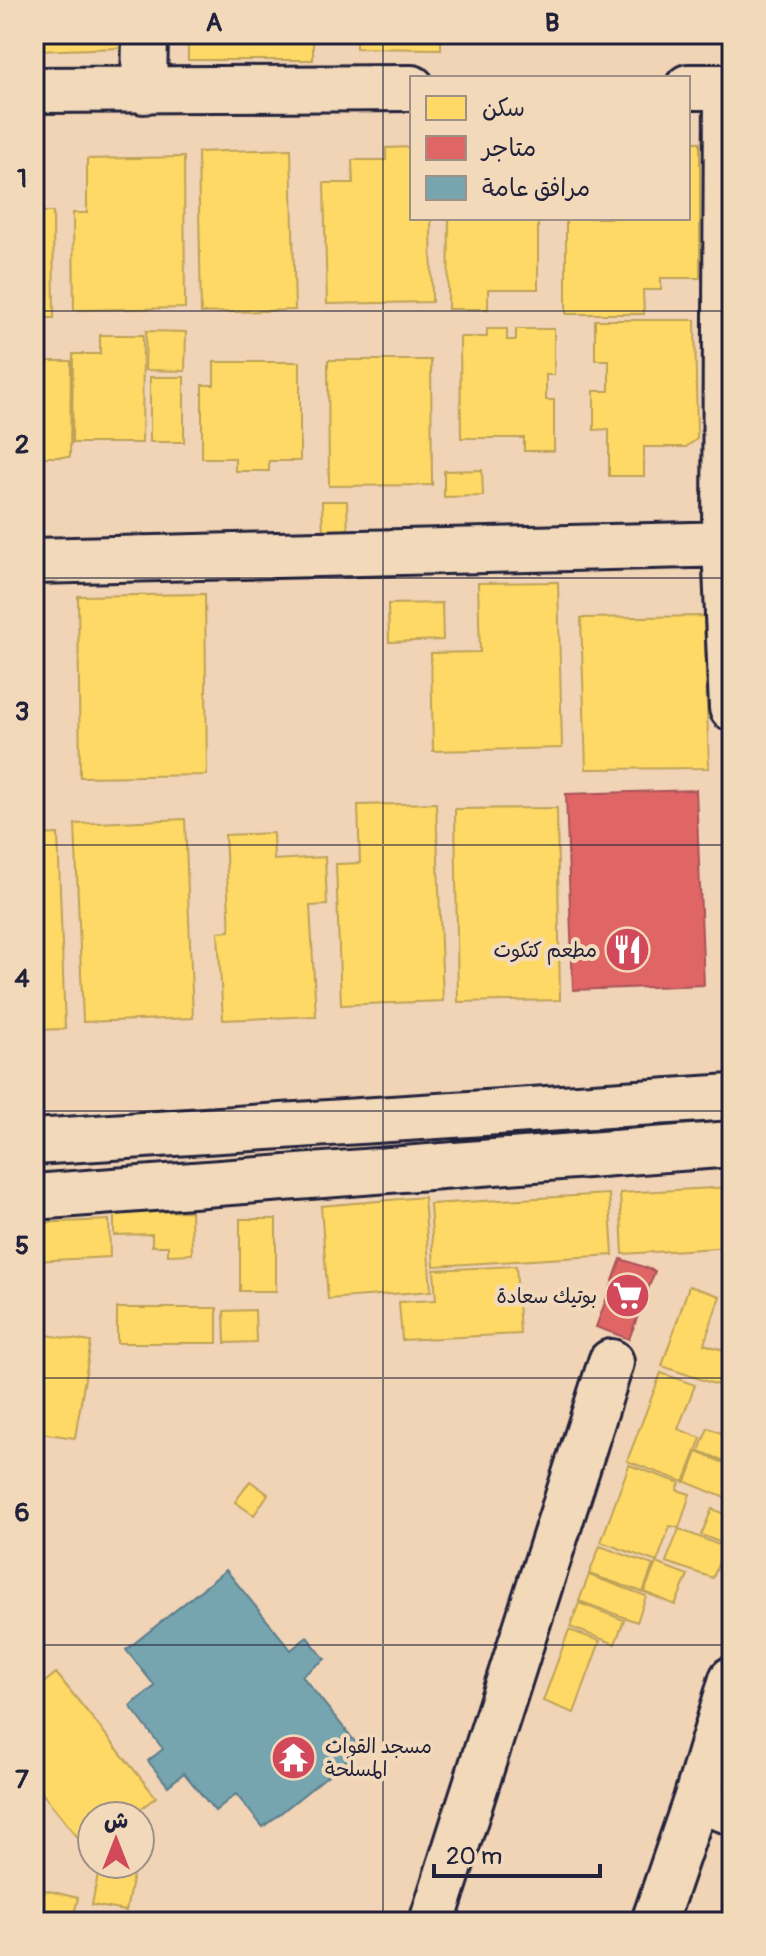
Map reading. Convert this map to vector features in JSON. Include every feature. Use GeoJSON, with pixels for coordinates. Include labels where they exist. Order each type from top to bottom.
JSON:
{"type":"FeatureCollection","features":[{"type":"Feature","properties":{"kind":"street"},"geometry":{"type":"LineString","coordinates":[[144,91],[145,34]]}},
{"type":"Feature","properties":{"kind":"street"},"geometry":{"type":"LineString","coordinates":[[716,87],[732,708]]}},
{"type":"Feature","properties":{"kind":"street"},"geometry":{"type":"LineString","coordinates":[[34,90],[410,88]]}},
{"type":"Feature","properties":{"kind":"street"},"geometry":{"type":"LineString","coordinates":[[34,561],[729,544]]}},
{"type":"Feature","properties":{"kind":"street"},"geometry":{"type":"LineString","coordinates":[[34,1142],[732,1097]]}},
{"type":"Feature","properties":{"kind":"street"},"geometry":{"type":"LineString","coordinates":[[34,1197],[732,1144]]}},
{"type":"Feature","properties":{"kind":"street"},"geometry":{"type":"LineString","coordinates":[[432,1922],[611,1362]]}},
{"type":"Feature","properties":{"kind":"street"},"geometry":{"type":"LineString","coordinates":[[654,1922],[714,1806],[732,1679]]}},
{"type":"Feature","properties":{"kind":"building: سكن"},"geometry":{"type":"Polygon","coordinates":[[[34,34],[120,34],[120,48],[34,51],[34,34]]]}},
{"type":"Feature","properties":{"kind":"building: سكن"},"geometry":{"type":"Polygon","coordinates":[[[188,34],[313,34],[313,60],[188,60],[188,34]]]}},
{"type":"Feature","properties":{"kind":"building: سكن"},"geometry":{"type":"Polygon","coordinates":[[[317,34],[350,34],[350,40],[317,40],[317,34]]]}},
{"type":"Feature","properties":{"kind":"building: سكن"},"geometry":{"type":"Polygon","coordinates":[[[356,34],[441,34],[441,49],[356,48],[356,34]]]}},
{"type":"Feature","properties":{"kind":"building: سكن"},"geometry":{"type":"Polygon","coordinates":[[[690,142],[700,142],[700,278],[661,278],[661,290],[643,290],[644,314],[566,314],[566,220],[690,220],[690,142]]]}},
{"type":"Feature","properties":{"kind":"building: سكن"},"geometry":{"type":"Polygon","coordinates":[[[410,147],[410,220],[431,220],[432,302],[327,304],[324,183],[353,183],[352,160],[386,160],[386,148],[410,147]]]}},
{"type":"Feature","properties":{"kind":"building: سكن"},"geometry":{"type":"Polygon","coordinates":[[[291,149],[295,310],[201,313],[198,152],[291,149]]]}},
{"type":"Feature","properties":{"kind":"building: سكن"},"geometry":{"type":"Polygon","coordinates":[[[184,157],[185,308],[74,310],[73,213],[87,213],[87,159],[184,157]]]}},
{"type":"Feature","properties":{"kind":"building: سكن"},"geometry":{"type":"Polygon","coordinates":[[[34,212],[53,212],[54,318],[34,318],[34,212]]]}},
{"type":"Feature","properties":{"kind":"building: سكن"},"geometry":{"type":"Polygon","coordinates":[[[449,220],[538,220],[538,289],[488,289],[488,309],[448,309],[449,220]]]}},
{"type":"Feature","properties":{"kind":"building: سكن"},"geometry":{"type":"Polygon","coordinates":[[[595,320],[695,320],[697,439],[686,447],[644,447],[644,476],[609,476],[609,429],[594,430],[594,391],[609,391],[609,360],[595,360],[595,320]]]}},
{"type":"Feature","properties":{"kind":"building: سكن"},"geometry":{"type":"Polygon","coordinates":[[[487,329],[507,329],[507,340],[516,340],[516,329],[554,329],[554,375],[546,375],[546,400],[554,400],[554,451],[524,451],[524,438],[461,438],[460,337],[487,337],[487,329]]]}},
{"type":"Feature","properties":{"kind":"building: سكن"},"geometry":{"type":"Polygon","coordinates":[[[146,331],[186,332],[185,371],[145,370],[146,331]]]}},
{"type":"Feature","properties":{"kind":"building: سكن"},"geometry":{"type":"Polygon","coordinates":[[[100,335],[143,335],[142,443],[72,443],[73,354],[100,354],[100,335]]]}},
{"type":"Feature","properties":{"kind":"building: سكن"},"geometry":{"type":"Polygon","coordinates":[[[328,360],[431,360],[432,485],[329,486],[328,360]]]}},
{"type":"Feature","properties":{"kind":"building: سكن"},"geometry":{"type":"Polygon","coordinates":[[[34,361],[71,361],[70,457],[34,457],[34,361]]]}},
{"type":"Feature","properties":{"kind":"building: سكن"},"geometry":{"type":"Polygon","coordinates":[[[214,362],[300,362],[300,461],[269,461],[269,471],[235,471],[235,458],[202,458],[202,385],[214,385],[214,362]]]}},
{"type":"Feature","properties":{"kind":"building: سكن"},"geometry":{"type":"Polygon","coordinates":[[[150,377],[184,377],[184,442],[150,442],[150,377]]]}},
{"type":"Feature","properties":{"kind":"building: سكن"},"geometry":{"type":"Polygon","coordinates":[[[482,470],[483,496],[444,497],[444,471],[482,470]]]}},
{"type":"Feature","properties":{"kind":"building: سكن"},"geometry":{"type":"Polygon","coordinates":[[[322,501],[347,501],[348,539],[323,540],[322,501]]]}},
{"type":"Feature","properties":{"kind":"building: سكن"},"geometry":{"type":"Polygon","coordinates":[[[558,582],[562,748],[433,751],[431,653],[480,652],[478,583],[558,582]]]}},
{"type":"Feature","properties":{"kind":"building: سكن"},"geometry":{"type":"Polygon","coordinates":[[[205,594],[207,775],[80,777],[78,596],[205,594]]]}},
{"type":"Feature","properties":{"kind":"building: سكن"},"geometry":{"type":"Polygon","coordinates":[[[442,603],[443,640],[389,642],[388,604],[442,603]]]}},
{"type":"Feature","properties":{"kind":"building: سكن"},"geometry":{"type":"Polygon","coordinates":[[[704,616],[709,768],[586,769],[581,618],[704,616]]]}},
{"type":"Feature","properties":{"kind":"building: سكن"},"geometry":{"type":"Polygon","coordinates":[[[436,803],[443,1001],[341,1005],[336,864],[360,863],[358,805],[436,803]]]}},
{"type":"Feature","properties":{"kind":"building: سكن"},"geometry":{"type":"Polygon","coordinates":[[[557,808],[560,1000],[458,1002],[455,809],[557,808]]]}},
{"type":"Feature","properties":{"kind":"building: سكن"},"geometry":{"type":"Polygon","coordinates":[[[185,819],[193,1018],[83,1022],[75,824],[185,819]]]}},
{"type":"Feature","properties":{"kind":"building: سكن"},"geometry":{"type":"Polygon","coordinates":[[[273,833],[274,860],[325,857],[327,905],[310,906],[316,1016],[223,1020],[218,932],[230,931],[225,835],[273,833]]]}},
{"type":"Feature","properties":{"kind":"building: سكن"},"geometry":{"type":"Polygon","coordinates":[[[58,834],[65,1029],[34,1030],[34,835],[58,834]]]}},
{"type":"Feature","properties":{"kind":"building: سكن"},"geometry":{"type":"Polygon","coordinates":[[[732,1187],[732,1247],[623,1254],[620,1193],[732,1187]]]}},
{"type":"Feature","properties":{"kind":"building: سكن"},"geometry":{"type":"Polygon","coordinates":[[[609,1194],[613,1255],[434,1266],[430,1204],[609,1194]]]}},
{"type":"Feature","properties":{"kind":"building: سكن"},"geometry":{"type":"Polygon","coordinates":[[[424,1197],[431,1291],[328,1299],[321,1206],[424,1197]]]}},
{"type":"Feature","properties":{"kind":"building: سكن"},"geometry":{"type":"Polygon","coordinates":[[[191,1211],[192,1254],[168,1255],[168,1246],[152,1246],[152,1234],[114,1235],[114,1213],[191,1211]]]}},
{"type":"Feature","properties":{"kind":"building: سكن"},"geometry":{"type":"Polygon","coordinates":[[[240,1219],[276,1219],[276,1291],[240,1291],[240,1219]]]}},
{"type":"Feature","properties":{"kind":"building: سكن"},"geometry":{"type":"Polygon","coordinates":[[[109,1220],[110,1257],[34,1261],[34,1223],[109,1220]]]}},
{"type":"Feature","properties":{"kind":"building: سكن"},"geometry":{"type":"Polygon","coordinates":[[[516,1266],[520,1334],[402,1340],[399,1302],[436,1300],[434,1270],[516,1266]]]}},
{"type":"Feature","properties":{"kind":"building: سكن"},"geometry":{"type":"Polygon","coordinates":[[[689,1286],[720,1296],[704,1344],[732,1353],[732,1371],[726,1388],[662,1366],[689,1286]]]}},
{"type":"Feature","properties":{"kind":"building: سكن"},"geometry":{"type":"Polygon","coordinates":[[[117,1308],[217,1308],[217,1343],[117,1343],[117,1308]]]}},
{"type":"Feature","properties":{"kind":"building: سكن"},"geometry":{"type":"Polygon","coordinates":[[[255,1310],[256,1342],[225,1343],[224,1311],[255,1310]]]}},
{"type":"Feature","properties":{"kind":"building: سكن"},"geometry":{"type":"Polygon","coordinates":[[[34,1333],[91,1342],[75,1438],[34,1432],[34,1333]]]}},
{"type":"Feature","properties":{"kind":"building: سكن"},"geometry":{"type":"Polygon","coordinates":[[[661,1373],[695,1385],[678,1429],[701,1438],[684,1482],[627,1461],[661,1373]]]}},
{"type":"Feature","properties":{"kind":"building: سكن"},"geometry":{"type":"Polygon","coordinates":[[[708,1428],[732,1437],[732,1464],[699,1451],[708,1428]]]}},
{"type":"Feature","properties":{"kind":"building: سكن"},"geometry":{"type":"Polygon","coordinates":[[[697,1452],[732,1466],[732,1480],[725,1498],[686,1482],[697,1452]]]}},
{"type":"Feature","properties":{"kind":"building: سكن"},"geometry":{"type":"Polygon","coordinates":[[[629,1465],[680,1483],[677,1490],[690,1494],[679,1528],[670,1526],[657,1562],[601,1542],[629,1465]]]}},
{"type":"Feature","properties":{"kind":"building: سكن"},"geometry":{"type":"Polygon","coordinates":[[[250,1481],[268,1494],[254,1515],[235,1502],[250,1481]]]}},
{"type":"Feature","properties":{"kind":"building: سكن"},"geometry":{"type":"Polygon","coordinates":[[[712,1509],[732,1517],[732,1547],[701,1535],[712,1509]]]}},
{"type":"Feature","properties":{"kind":"building: سكن"},"geometry":{"type":"Polygon","coordinates":[[[679,1529],[724,1547],[713,1578],[666,1562],[679,1529]]]}},
{"type":"Feature","properties":{"kind":"building: سكن"},"geometry":{"type":"Polygon","coordinates":[[[600,1546],[653,1565],[643,1592],[589,1574],[600,1546]]]}},
{"type":"Feature","properties":{"kind":"building: سكن"},"geometry":{"type":"Polygon","coordinates":[[[656,1563],[688,1575],[675,1605],[644,1592],[656,1563]]]}},
{"type":"Feature","properties":{"kind":"building: سكن"},"geometry":{"type":"Polygon","coordinates":[[[589,1575],[646,1596],[637,1622],[579,1601],[589,1575]]]}},
{"type":"Feature","properties":{"kind":"building: سكن"},"geometry":{"type":"Polygon","coordinates":[[[579,1603],[624,1620],[615,1644],[570,1627],[579,1603]]]}},
{"type":"Feature","properties":{"kind":"building: سكن"},"geometry":{"type":"Polygon","coordinates":[[[569,1630],[600,1641],[574,1713],[543,1701],[569,1630]]]}},
{"type":"Feature","properties":{"kind":"building: سكن"},"geometry":{"type":"Polygon","coordinates":[[[56,1673],[156,1797],[152,1800],[76,1800],[76,1835],[34,1783],[34,1691],[56,1673]]]}},
{"type":"Feature","properties":{"kind":"building: سكن"},"geometry":{"type":"Polygon","coordinates":[[[97,1880],[132,1880],[126,1911],[92,1905],[97,1880]]]}},
{"type":"Feature","properties":{"kind":"building: سكن"},"geometry":{"type":"Polygon","coordinates":[[[45,1890],[78,1898],[72,1922],[37,1922],[45,1890]]]}},
{"type":"Feature","properties":{"kind":"building: سكن"},"geometry":{"type":"Polygon","coordinates":[[[84,1915],[111,1921],[111,1922],[82,1922],[84,1915]]]}},
{"type":"Feature","properties":{"kind":"building: متاجر"},"geometry":{"type":"Polygon","coordinates":[[[696,790],[704,985],[573,990],[566,794],[696,790]]]}},
{"type":"Feature","properties":{"kind":"building: متاجر"},"geometry":{"type":"Polygon","coordinates":[[[621,1259],[655,1271],[629,1339],[596,1327],[621,1259]]]}},
{"type":"Feature","properties":{"kind":"building: مرافق عامة"},"geometry":{"type":"Polygon","coordinates":[[[226,1570],[291,1650],[307,1637],[325,1659],[302,1676],[361,1749],[263,1827],[236,1794],[215,1811],[184,1773],[168,1786],[148,1761],[163,1749],[130,1706],[155,1686],[126,1650],[226,1570]]]}},
{"type":"Feature","properties":{"kind":"place","name":"مطعم كتكوت"},"geometry":{"type":"Point","coordinates":[628,950]}},
{"type":"Feature","properties":{"kind":"place","name":"بوتيك سعادة"},"geometry":{"type":"Point","coordinates":[628,1296]}},
{"type":"Feature","properties":{"kind":"place","name":"مسجد القوات المسلحة"},"geometry":{"type":"Point","coordinates":[294,1758]}}]}
